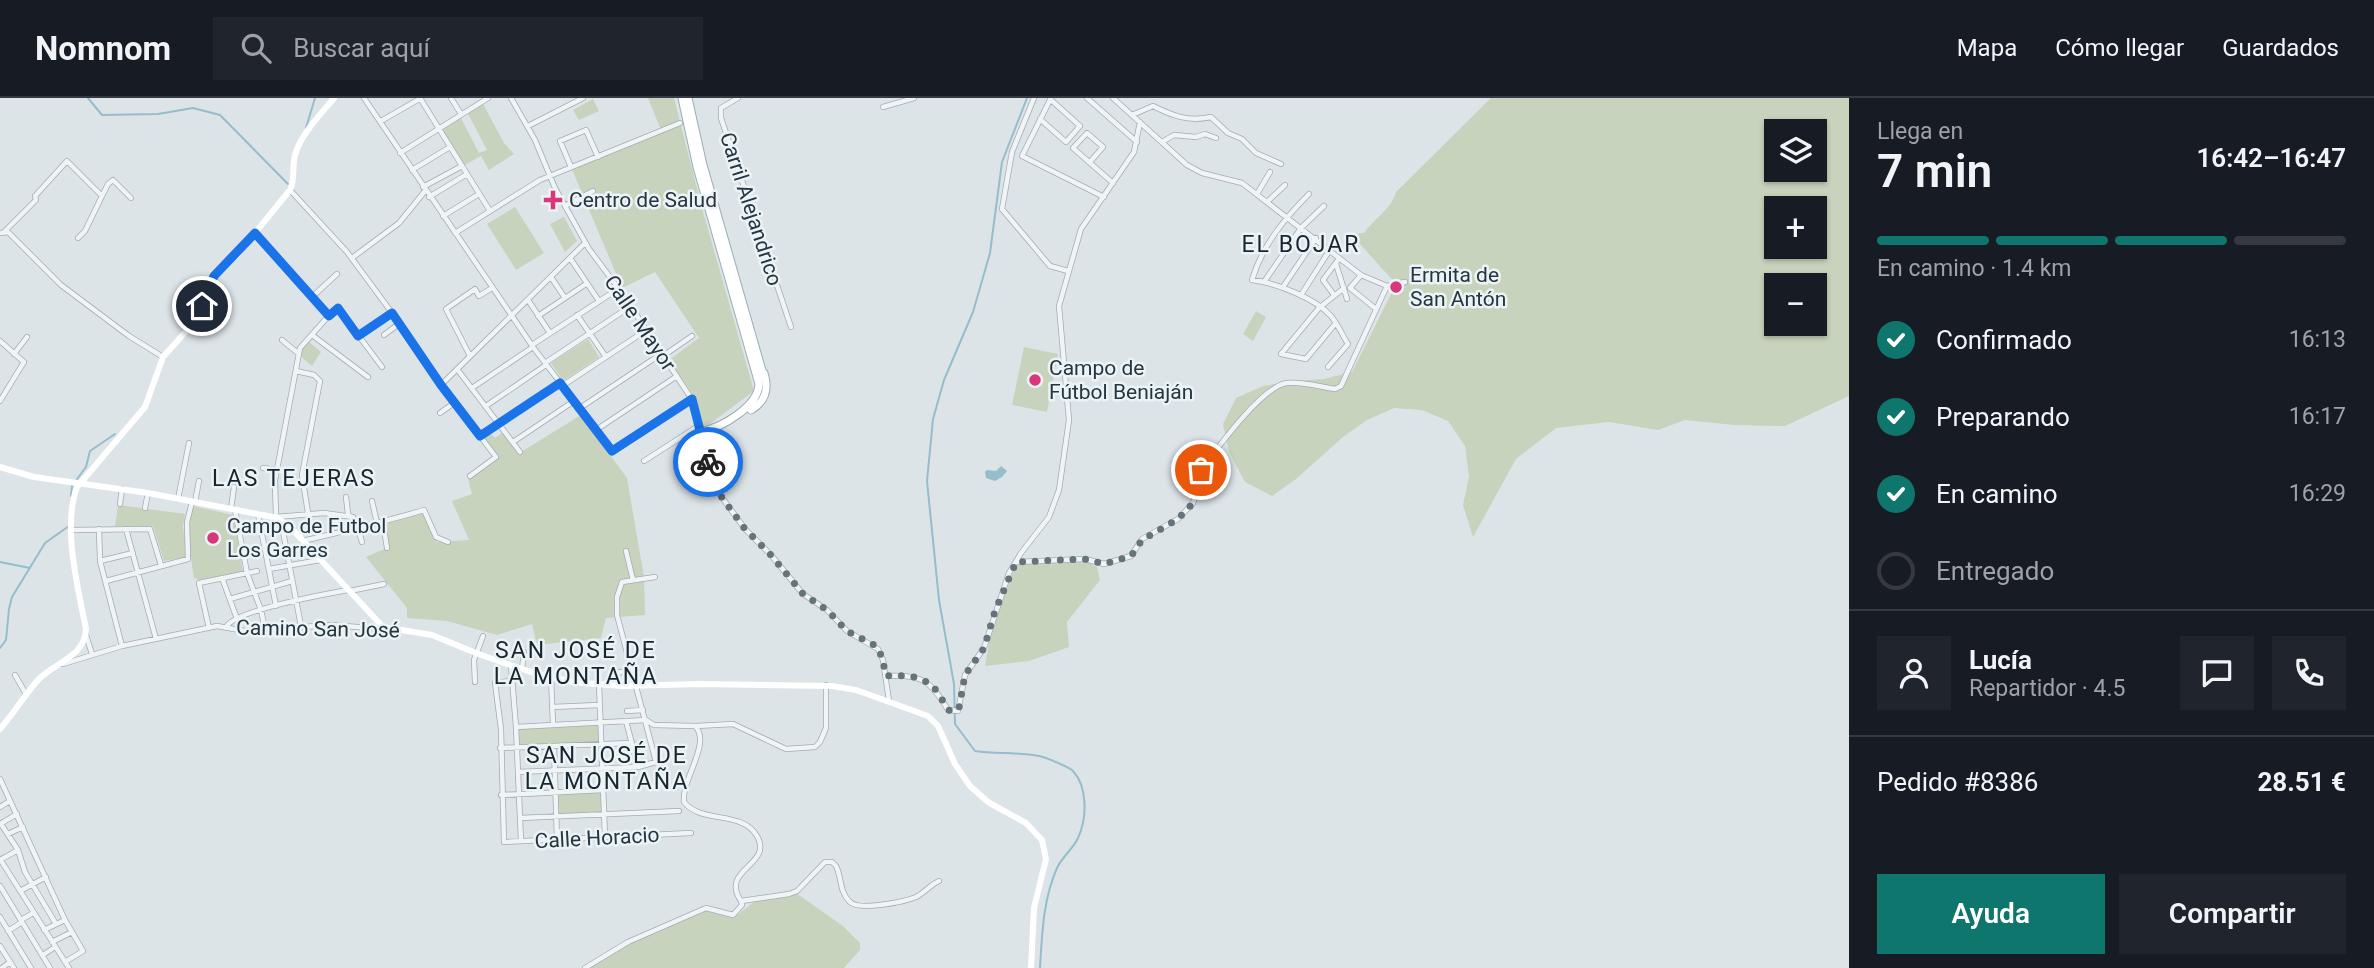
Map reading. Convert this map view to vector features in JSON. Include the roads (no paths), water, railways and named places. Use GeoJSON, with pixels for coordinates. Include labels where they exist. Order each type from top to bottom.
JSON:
{"type":"FeatureCollection","features":[{"type":"Feature","properties":{"kind":"main road"},"geometry":{"type":"LineString","coordinates":[[0,729],[41,677],[78,655],[87,643],[74,572],[72,530],[74,496],[80,482],[145,407],[163,357],[197,319],[214,276],[255,233],[290,190],[293,183],[294,156],[298,147],[334,98]]}},
{"type":"Feature","properties":{"kind":"main road"},"geometry":{"type":"LineString","coordinates":[[682,98],[697,167],[758,376],[759,391],[752,404],[701,432]]}},
{"type":"Feature","properties":{"kind":"main road"},"geometry":{"type":"LineString","coordinates":[[688,98],[703,166],[763,376],[758,376]]}},
{"type":"Feature","properties":{"kind":"main road"},"geometry":{"type":"LineString","coordinates":[[701,432],[755,407],[762,401],[767,384],[758,359]]}},
{"type":"Feature","properties":{"kind":"main road"},"geometry":{"type":"LineString","coordinates":[[0,467],[24,475],[148,493],[278,519],[293,530],[385,628]]}},
{"type":"Feature","properties":{"kind":"main road","name":"Camino San José"},"geometry":{"type":"LineString","coordinates":[[385,628],[432,635],[476,653],[551,677],[635,686],[827,685],[851,689],[889,701],[932,719],[959,771],[970,786],[988,802],[1026,823],[1042,839],[1046,859],[1034,908],[1031,968]]}},
{"type":"Feature","properties":{"kind":"street"},"geometry":{"type":"LineString","coordinates":[[364,98],[532,346],[612,451],[692,399]]}},
{"type":"Feature","properties":{"kind":"street"},"geometry":{"type":"LineString","coordinates":[[381,121],[420,98],[490,211]]}},
{"type":"Feature","properties":{"kind":"street"},"geometry":{"type":"LineString","coordinates":[[451,98],[461,114]]}},
{"type":"Feature","properties":{"kind":"street"},"geometry":{"type":"LineString","coordinates":[[400,153],[488,98]]}},
{"type":"Feature","properties":{"kind":"street","name":"Calle Mayor"},"geometry":{"type":"LineString","coordinates":[[511,98],[586,243],[692,399],[713,481],[731,510],[803,594],[827,610],[847,631],[876,646],[882,657],[889,701]]}},
{"type":"Feature","properties":{"kind":"street","name":"Carril Alejandrico"},"geometry":{"type":"LineString","coordinates":[[738,98],[721,108],[721,118],[791,327]]}},
{"type":"Feature","properties":{"kind":"street"},"geometry":{"type":"LineString","coordinates":[[883,107],[914,98]]}},
{"type":"Feature","properties":{"kind":"street"},"geometry":{"type":"LineString","coordinates":[[1034,98],[1012,152],[1002,209],[1050,266],[1068,271]]}},
{"type":"Feature","properties":{"kind":"street"},"geometry":{"type":"LineString","coordinates":[[1088,98],[1137,142]]}},
{"type":"Feature","properties":{"kind":"street"},"geometry":{"type":"LineString","coordinates":[[1112,98],[1182,160],[1202,173],[1238,181],[1316,238],[1337,262],[1347,292],[1376,309]]}},
{"type":"Feature","properties":{"kind":"street"},"geometry":{"type":"LineString","coordinates":[[1120,104],[1122,98]]}},
{"type":"Feature","properties":{"kind":"street"},"geometry":{"type":"LineString","coordinates":[[527,127],[580,99]]}},
{"type":"Feature","properties":{"kind":"street"},"geometry":{"type":"LineString","coordinates":[[1040,119],[1066,142],[1080,126],[1051,99],[1040,119],[1022,156],[1104,197]]}},
{"type":"Feature","properties":{"kind":"street"},"geometry":{"type":"LineString","coordinates":[[1132,115],[1153,106],[1194,121],[1210,117],[1228,133],[1242,139],[1256,153],[1281,164]]}},
{"type":"Feature","properties":{"kind":"street"},"geometry":{"type":"LineString","coordinates":[[886,676],[903,675],[923,679],[931,684],[951,712],[958,711],[965,675],[984,648],[1005,584],[1016,562],[1049,517],[1059,491],[1069,420],[1059,306],[1081,229],[1129,162],[1137,142],[1140,122]]}},
{"type":"Feature","properties":{"kind":"street"},"geometry":{"type":"LineString","coordinates":[[454,233],[550,176],[680,123]]}},
{"type":"Feature","properties":{"kind":"street"},"geometry":{"type":"LineString","coordinates":[[571,167],[560,141],[586,130],[598,157]]}},
{"type":"Feature","properties":{"kind":"street"},"geometry":{"type":"LineString","coordinates":[[1090,162],[1103,146],[1087,133],[1073,148],[1113,183]]}},
{"type":"Feature","properties":{"kind":"street"},"geometry":{"type":"LineString","coordinates":[[1162,142],[1174,135],[1196,137],[1205,134],[1216,138]]}},
{"type":"Feature","properties":{"kind":"street"},"geometry":{"type":"LineString","coordinates":[[412,170],[450,146]]}},
{"type":"Feature","properties":{"kind":"street"},"geometry":{"type":"LineString","coordinates":[[102,196],[65,161],[35,195],[36,200],[2,232],[61,285],[129,336],[163,357]]}},
{"type":"Feature","properties":{"kind":"street"},"geometry":{"type":"LineString","coordinates":[[352,258],[408,215],[424,189],[462,166]]}},
{"type":"Feature","properties":{"kind":"street"},"geometry":{"type":"LineString","coordinates":[[1257,194],[1270,172]]}},
{"type":"Feature","properties":{"kind":"street"},"geometry":{"type":"LineString","coordinates":[[429,197],[467,174]]}},
{"type":"Feature","properties":{"kind":"street"},"geometry":{"type":"LineString","coordinates":[[78,238],[85,231],[108,184],[113,180],[131,198]]}},
{"type":"Feature","properties":{"kind":"street"},"geometry":{"type":"LineString","coordinates":[[1268,202],[1285,185]]}},
{"type":"Feature","properties":{"kind":"street"},"geometry":{"type":"LineString","coordinates":[[290,190],[352,258],[441,385],[496,457],[470,477]]}},
{"type":"Feature","properties":{"kind":"street"},"geometry":{"type":"LineString","coordinates":[[565,206],[593,191]]}},
{"type":"Feature","properties":{"kind":"street"},"geometry":{"type":"LineString","coordinates":[[443,216],[479,194]]}},
{"type":"Feature","properties":{"kind":"street"},"geometry":{"type":"LineString","coordinates":[[1309,194],[1286,217],[1258,260],[1252,280],[1283,287],[1301,295],[1330,315],[1348,344],[1328,367]]}},
{"type":"Feature","properties":{"kind":"street"},"geometry":{"type":"LineString","coordinates":[[1264,282],[1301,228],[1324,206]]}},
{"type":"Feature","properties":{"kind":"street"},"geometry":{"type":"LineString","coordinates":[[255,233],[329,316]]}},
{"type":"Feature","properties":{"kind":"street"},"geometry":{"type":"LineString","coordinates":[[1283,287],[1316,238]]}},
{"type":"Feature","properties":{"kind":"street"},"geometry":{"type":"LineString","coordinates":[[441,385],[586,243]]}},
{"type":"Feature","properties":{"kind":"street"},"geometry":{"type":"LineString","coordinates":[[1301,295],[1329,251]]}},
{"type":"Feature","properties":{"kind":"street"},"geometry":{"type":"LineString","coordinates":[[570,258],[599,301]]}},
{"type":"Feature","properties":{"kind":"street"},"geometry":{"type":"LineString","coordinates":[[1337,262],[1387,286],[1405,282]]}},
{"type":"Feature","properties":{"kind":"street"},"geometry":{"type":"LineString","coordinates":[[1334,295],[1323,280],[1337,262]]}},
{"type":"Feature","properties":{"kind":"street"},"geometry":{"type":"LineString","coordinates":[[312,297],[337,274]]}},
{"type":"Feature","properties":{"kind":"street"},"geometry":{"type":"LineString","coordinates":[[1335,324],[1306,359],[1281,354],[1320,308],[1334,295],[1347,292],[1361,275]]}},
{"type":"Feature","properties":{"kind":"street"},"geometry":{"type":"LineString","coordinates":[[551,277],[565,298]]}},
{"type":"Feature","properties":{"kind":"street"},"geometry":{"type":"LineString","coordinates":[[538,316],[586,284]]}},
{"type":"Feature","properties":{"kind":"street"},"geometry":{"type":"LineString","coordinates":[[1016,562],[1085,559],[1104,564],[1131,556],[1142,540],[1178,519],[1193,503],[1201,470],[1230,431],[1274,387],[1288,382],[1332,388],[1341,386],[1387,286]]}},
{"type":"Feature","properties":{"kind":"street"},"geometry":{"type":"LineString","coordinates":[[470,356],[446,309],[475,289],[480,296],[492,288]]}},
{"type":"Feature","properties":{"kind":"street"},"geometry":{"type":"LineString","coordinates":[[472,388],[618,289]]}},
{"type":"Feature","properties":{"kind":"street"},"geometry":{"type":"LineString","coordinates":[[528,300],[550,333]]}},
{"type":"Feature","properties":{"kind":"street"},"geometry":{"type":"LineString","coordinates":[[486,406],[631,306]]}},
{"type":"Feature","properties":{"kind":"street"},"geometry":{"type":"LineString","coordinates":[[301,626],[283,530],[278,519],[277,470],[300,348],[338,308],[382,368]]}},
{"type":"Feature","properties":{"kind":"street"},"geometry":{"type":"LineString","coordinates":[[358,336],[392,313]]}},
{"type":"Feature","properties":{"kind":"street"},"geometry":{"type":"LineString","coordinates":[[577,315],[606,357]]}},
{"type":"Feature","properties":{"kind":"street"},"geometry":{"type":"LineString","coordinates":[[384,335],[400,323]]}},
{"type":"Feature","properties":{"kind":"street"},"geometry":{"type":"LineString","coordinates":[[480,436],[645,331]]}},
{"type":"Feature","properties":{"kind":"street"},"geometry":{"type":"LineString","coordinates":[[312,335],[368,377]]}},
{"type":"Feature","properties":{"kind":"street"},"geometry":{"type":"LineString","coordinates":[[580,408],[692,336]]}},
{"type":"Feature","properties":{"kind":"street"},"geometry":{"type":"LineString","coordinates":[[14,354],[27,337]]}},
{"type":"Feature","properties":{"kind":"street"},"geometry":{"type":"LineString","coordinates":[[282,340],[299,355]]}},
{"type":"Feature","properties":{"kind":"street"},"geometry":{"type":"LineString","coordinates":[[0,341],[24,362],[0,401]]}},
{"type":"Feature","properties":{"kind":"street"},"geometry":{"type":"LineString","coordinates":[[457,369],[520,452]]}},
{"type":"Feature","properties":{"kind":"street"},"geometry":{"type":"LineString","coordinates":[[296,371],[314,375],[320,381],[302,475],[308,513]]}},
{"type":"Feature","properties":{"kind":"street"},"geometry":{"type":"LineString","coordinates":[[597,430],[677,376]]}},
{"type":"Feature","properties":{"kind":"street"},"geometry":{"type":"LineString","coordinates":[[513,442],[574,401]]}},
{"type":"Feature","properties":{"kind":"street"},"geometry":{"type":"LineString","coordinates":[[440,412],[454,402]]}},
{"type":"Feature","properties":{"kind":"street"},"geometry":{"type":"LineString","coordinates":[[644,461],[701,432]]}},
{"type":"Feature","properties":{"kind":"street"},"geometry":{"type":"LineString","coordinates":[[178,499],[189,443]]}},
{"type":"Feature","properties":{"kind":"street"},"geometry":{"type":"LineString","coordinates":[[262,468],[277,470]]}},
{"type":"Feature","properties":{"kind":"street"},"geometry":{"type":"LineString","coordinates":[[106,581],[188,559],[187,522],[200,481]]}},
{"type":"Feature","properties":{"kind":"street"},"geometry":{"type":"LineString","coordinates":[[234,487],[233,509],[247,573],[265,629]]}},
{"type":"Feature","properties":{"kind":"street"},"geometry":{"type":"LineString","coordinates":[[120,504],[122,489]]}},
{"type":"Feature","properties":{"kind":"street"},"geometry":{"type":"LineString","coordinates":[[145,508],[148,493]]}},
{"type":"Feature","properties":{"kind":"street"},"geometry":{"type":"LineString","coordinates":[[346,497],[348,514],[358,526],[362,542]]}},
{"type":"Feature","properties":{"kind":"street"},"geometry":{"type":"LineString","coordinates":[[372,501],[387,548]]}},
{"type":"Feature","properties":{"kind":"street"},"geometry":{"type":"LineString","coordinates":[[303,541],[424,510],[436,537],[448,542]]}},
{"type":"Feature","properties":{"kind":"street"},"geometry":{"type":"LineString","coordinates":[[258,513],[276,606]]}},
{"type":"Feature","properties":{"kind":"street"},"geometry":{"type":"LineString","coordinates":[[278,519],[308,513],[352,517]]}},
{"type":"Feature","properties":{"kind":"street"},"geometry":{"type":"LineString","coordinates":[[72,530],[150,528],[162,565]]}},
{"type":"Feature","properties":{"kind":"street"},"geometry":{"type":"LineString","coordinates":[[99,529],[100,561],[122,646]]}},
{"type":"Feature","properties":{"kind":"street"},"geometry":{"type":"LineString","coordinates":[[126,529],[156,639]]}},
{"type":"Feature","properties":{"kind":"street"},"geometry":{"type":"LineString","coordinates":[[283,530],[293,530]]}},
{"type":"Feature","properties":{"kind":"street"},"geometry":{"type":"LineString","coordinates":[[626,551],[633,580]]}},
{"type":"Feature","properties":{"kind":"street"},"geometry":{"type":"LineString","coordinates":[[100,561],[133,553]]}},
{"type":"Feature","properties":{"kind":"street"},"geometry":{"type":"LineString","coordinates":[[269,569],[320,560]]}},
{"type":"Feature","properties":{"kind":"street"},"geometry":{"type":"LineString","coordinates":[[209,628],[199,583],[257,571]]}},
{"type":"Feature","properties":{"kind":"street"},"geometry":{"type":"LineString","coordinates":[[518,772],[638,767],[656,762],[617,615],[617,597],[622,582],[655,577]]}},
{"type":"Feature","properties":{"kind":"street"},"geometry":{"type":"LineString","coordinates":[[222,578],[237,619]]}},
{"type":"Feature","properties":{"kind":"street"},"geometry":{"type":"LineString","coordinates":[[230,599],[292,581]]}},
{"type":"Feature","properties":{"kind":"street"},"geometry":{"type":"LineString","coordinates":[[226,627],[237,619],[296,600],[384,584]]}},
{"type":"Feature","properties":{"kind":"street","name":"Camino San José"},"geometry":{"type":"LineString","coordinates":[[78,655],[209,628],[226,627],[245,631],[301,626],[385,628]]}},
{"type":"Feature","properties":{"kind":"street"},"geometry":{"type":"LineString","coordinates":[[475,682],[474,662],[483,636]]}},
{"type":"Feature","properties":{"kind":"street"},"geometry":{"type":"LineString","coordinates":[[87,643],[92,654]]}},
{"type":"Feature","properties":{"kind":"street"},"geometry":{"type":"LineString","coordinates":[[522,669],[524,652]]}},
{"type":"Feature","properties":{"kind":"street"},"geometry":{"type":"LineString","coordinates":[[511,665],[521,841]]}},
{"type":"Feature","properties":{"kind":"street"},"geometry":{"type":"LineString","coordinates":[[612,685],[612,674],[631,670]]}},
{"type":"Feature","properties":{"kind":"street"},"geometry":{"type":"LineString","coordinates":[[15,674],[27,695]]}},
{"type":"Feature","properties":{"kind":"street"},"geometry":{"type":"LineString","coordinates":[[551,677],[553,724]]}},
{"type":"Feature","properties":{"kind":"street"},"geometry":{"type":"LineString","coordinates":[[511,681],[495,683],[501,729],[501,795],[603,790]]}},
{"type":"Feature","properties":{"kind":"street"},"geometry":{"type":"LineString","coordinates":[[599,684],[605,837]]}},
{"type":"Feature","properties":{"kind":"street"},"geometry":{"type":"LineString","coordinates":[[516,727],[646,720],[654,725],[733,724],[786,749],[815,747],[826,728],[827,685]]}},
{"type":"Feature","properties":{"kind":"street"},"geometry":{"type":"LineString","coordinates":[[552,707],[599,705]]}},
{"type":"Feature","properties":{"kind":"street"},"geometry":{"type":"LineString","coordinates":[[627,711],[643,710]]}},
{"type":"Feature","properties":{"kind":"street"},"geometry":{"type":"LineString","coordinates":[[626,721],[638,767]]}},
{"type":"Feature","properties":{"kind":"street"},"geometry":{"type":"LineString","coordinates":[[585,968],[628,942],[706,908],[733,915],[742,905],[735,882],[740,873],[751,866],[759,853],[760,844],[752,828],[743,823],[693,810],[684,802],[684,789],[699,746],[700,733],[695,726]]}},
{"type":"Feature","properties":{"kind":"street"},"geometry":{"type":"LineString","coordinates":[[500,748],[632,743]]}},
{"type":"Feature","properties":{"kind":"street"},"geometry":{"type":"LineString","coordinates":[[554,746],[558,839]]}},
{"type":"Feature","properties":{"kind":"street"},"geometry":{"type":"LineString","coordinates":[[0,779],[2,789],[17,814],[65,919],[83,951],[65,962]]}},
{"type":"Feature","properties":{"kind":"street","name":"Calle Horacio"},"geometry":{"type":"LineString","coordinates":[[501,795],[504,842],[691,833]]}},
{"type":"Feature","properties":{"kind":"street"},"geometry":{"type":"LineString","coordinates":[[0,807],[10,801]]}},
{"type":"Feature","properties":{"kind":"street"},"geometry":{"type":"LineString","coordinates":[[520,818],[679,811]]}},
{"type":"Feature","properties":{"kind":"street"},"geometry":{"type":"LineString","coordinates":[[17,814],[0,824],[18,850],[25,872],[56,924]]}},
{"type":"Feature","properties":{"kind":"street"},"geometry":{"type":"LineString","coordinates":[[8,834],[23,827]]}},
{"type":"Feature","properties":{"kind":"street"},"geometry":{"type":"LineString","coordinates":[[18,850],[1,862],[69,968]]}},
{"type":"Feature","properties":{"kind":"street"},"geometry":{"type":"LineString","coordinates":[[741,901],[797,891],[825,862],[832,862],[836,866],[841,886],[850,902],[859,907],[917,897],[939,881]]}},
{"type":"Feature","properties":{"kind":"street"},"geometry":{"type":"LineString","coordinates":[[20,891],[46,877]]}},
{"type":"Feature","properties":{"kind":"street"},"geometry":{"type":"LineString","coordinates":[[0,886],[50,968]]}},
{"type":"Feature","properties":{"kind":"street"},"geometry":{"type":"LineString","coordinates":[[8,930],[33,913]]}},
{"type":"Feature","properties":{"kind":"street"},"geometry":{"type":"LineString","coordinates":[[0,917],[31,968]]}},
{"type":"Feature","properties":{"kind":"street"},"geometry":{"type":"LineString","coordinates":[[44,930],[65,919]]}},
{"type":"Feature","properties":{"kind":"street"},"geometry":{"type":"LineString","coordinates":[[43,955],[53,944],[72,932]]}},
{"type":"Feature","properties":{"kind":"street"},"geometry":{"type":"LineString","coordinates":[[0,946],[12,965],[2,968]]}},
{"type":"Feature","properties":{"kind":"water"},"geometry":{"type":"Polygon","coordinates":[[[1001,466],[1007,471],[1002,477],[995,481],[986,478],[987,470],[996,471],[1001,466]]]}},
{"type":"Feature","properties":{"kind":"waterway"},"geometry":{"type":"LineString","coordinates":[[88,98],[102,115],[158,114],[193,108],[220,115],[288,184]]}},
{"type":"Feature","properties":{"kind":"waterway"},"geometry":{"type":"LineString","coordinates":[[306,128],[315,98]]}},
{"type":"Feature","properties":{"kind":"waterway"},"geometry":{"type":"LineString","coordinates":[[1027,98],[1002,162],[990,253],[973,312],[944,380],[933,419],[927,481],[939,600],[954,684],[955,724],[975,751],[1039,756],[1067,767],[1078,778],[1084,794],[1081,830],[1052,880],[1044,917],[1040,968]]}},
{"type":"Feature","properties":{"kind":"waterway"},"geometry":{"type":"LineString","coordinates":[[77,479],[86,467],[90,451],[115,434]]}},
{"type":"Feature","properties":{"kind":"waterway"},"geometry":{"type":"LineString","coordinates":[[71,496],[72,486]]}},
{"type":"Feature","properties":{"kind":"waterway"},"geometry":{"type":"LineString","coordinates":[[0,648],[6,640],[12,597],[45,543],[69,526]]}},
{"type":"Feature","properties":{"kind":"waterway"},"geometry":{"type":"LineString","coordinates":[[0,562],[30,568]]}},
{"type":"Feature","properties":{"kind":"place","name":"Centro de Salud"},"geometry":{"type":"Point","coordinates":[553,200]}},
{"type":"Feature","properties":{"kind":"place","name":"Ermita de San Antón"},"geometry":{"type":"Point","coordinates":[1396,287]}},
{"type":"Feature","properties":{"kind":"place","name":"Campo de Fútbol Beniaján"},"geometry":{"type":"Point","coordinates":[1035,380]}},
{"type":"Feature","properties":{"kind":"place","name":"Campo de Futbol Los Garres"},"geometry":{"type":"Point","coordinates":[213,538]}},
{"type":"Feature","properties":{"kind":"district","name":"EL BOJAR"},"geometry":{"type":"Point","coordinates":[1301,244]}},
{"type":"Feature","properties":{"kind":"district","name":"LAS TEJERAS"},"geometry":{"type":"Point","coordinates":[294,478]}},
{"type":"Feature","properties":{"kind":"district","name":"SAN JOSÉ DE LA MONTAÑA"},"geometry":{"type":"Point","coordinates":[576,663]}},
{"type":"Feature","properties":{"kind":"district","name":"SAN JOSÉ DE LA MONTAÑA"},"geometry":{"type":"Point","coordinates":[607,768]}}]}
